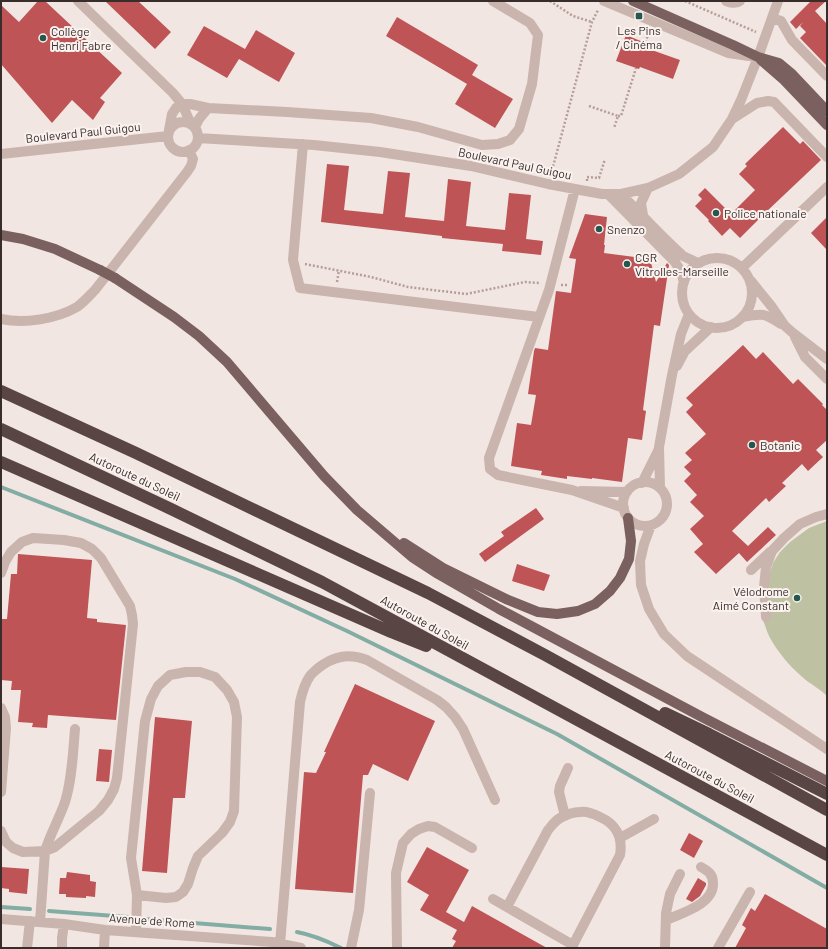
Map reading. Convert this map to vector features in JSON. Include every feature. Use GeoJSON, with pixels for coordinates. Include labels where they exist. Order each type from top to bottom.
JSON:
{"type":"FeatureCollection","features":[{"type":"Feature","properties":{"kind":"highway","name":"Autoroute du Soleil"},"geometry":{"type":"LineString","coordinates":[[1,390],[136,453],[420,590],[545,655],[827,810]]}},
{"type":"Feature","properties":{"kind":"highway","name":"Autoroute du Soleil"},"geometry":{"type":"LineString","coordinates":[[1,429],[322,582],[827,855]]}},
{"type":"Feature","properties":{"kind":"highway"},"geometry":{"type":"LineString","coordinates":[[1,462],[384,630],[474,665]]}},
{"type":"Feature","properties":{"kind":"highway"},"geometry":{"type":"LineString","coordinates":[[545,655],[702,730],[827,794]]}},
{"type":"Feature","properties":{"kind":"main road"},"geometry":{"type":"LineString","coordinates":[[633,1],[758,57],[779,63],[791,73],[827,111]]}},
{"type":"Feature","properties":{"kind":"main road"},"geometry":{"type":"LineString","coordinates":[[758,57],[784,80],[827,125]]}},
{"type":"Feature","properties":{"kind":"main road"},"geometry":{"type":"LineString","coordinates":[[1,235],[23,239],[55,249],[100,270],[115,278],[174,317],[199,336],[227,362],[324,476],[357,510],[412,557],[438,574],[499,609],[702,717],[827,781]]}},
{"type":"Feature","properties":{"kind":"main road"},"geometry":{"type":"LineString","coordinates":[[375,526],[443,568],[506,599],[538,612],[557,614],[578,612],[595,604],[620,578],[628,559],[631,541],[628,518]]}},
{"type":"Feature","properties":{"kind":"street"},"geometry":{"type":"LineString","coordinates":[[78,1],[173,93],[182,104],[197,130],[198,138],[195,145],[184,152],[174,149],[168,141],[172,114],[176,108],[182,104],[190,104],[208,108],[371,118],[418,127],[482,145],[498,144],[510,140],[519,130],[532,84],[538,35],[530,22],[493,1]]}},
{"type":"Feature","properties":{"kind":"street"},"geometry":{"type":"LineString","coordinates":[[726,1],[738,3],[740,1]]}},
{"type":"Feature","properties":{"kind":"street","name":"Boulevard Paul Guigou"},"geometry":{"type":"LineString","coordinates":[[198,138],[303,144],[380,152],[471,166],[548,184],[602,194],[621,194],[648,188],[679,174],[713,148],[732,119],[741,100],[778,1]]}},
{"type":"Feature","properties":{"kind":"street"},"geometry":{"type":"LineString","coordinates":[[601,5],[728,53],[758,57]]}},
{"type":"Feature","properties":{"kind":"street"},"geometry":{"type":"LineString","coordinates":[[772,18],[781,21],[792,40],[827,76]]}},
{"type":"Feature","properties":{"kind":"street"},"geometry":{"type":"LineString","coordinates":[[732,119],[757,103],[768,101],[774,102],[827,157]]}},
{"type":"Feature","properties":{"kind":"street"},"geometry":{"type":"LineString","coordinates":[[193,125],[208,108]]}},
{"type":"Feature","properties":{"kind":"street"},"geometry":{"type":"LineString","coordinates":[[169,133],[172,126],[182,121],[193,125]]}},
{"type":"Feature","properties":{"kind":"street","name":"Boulevard Paul Guigou"},"geometry":{"type":"LineString","coordinates":[[1,154],[169,133]]}},
{"type":"Feature","properties":{"kind":"street"},"geometry":{"type":"LineString","coordinates":[[303,144],[293,260],[300,288],[539,317]]}},
{"type":"Feature","properties":{"kind":"street"},"geometry":{"type":"LineString","coordinates":[[1,319],[9,321],[26,321],[46,318],[64,313],[77,307],[86,300],[187,172],[193,159],[189,150]]}},
{"type":"Feature","properties":{"kind":"street"},"geometry":{"type":"LineString","coordinates":[[742,268],[827,187]]}},
{"type":"Feature","properties":{"kind":"street"},"geometry":{"type":"LineString","coordinates":[[643,216],[640,203],[648,188]]}},
{"type":"Feature","properties":{"kind":"street"},"geometry":{"type":"LineString","coordinates":[[580,190],[550,287],[489,458],[490,469],[498,475],[572,490],[624,508]]}},
{"type":"Feature","properties":{"kind":"street"},"geometry":{"type":"LineString","coordinates":[[608,194],[675,262],[680,270],[684,282]]}},
{"type":"Feature","properties":{"kind":"street"},"geometry":{"type":"LineString","coordinates":[[621,194],[664,239],[683,256],[698,263]]}},
{"type":"Feature","properties":{"kind":"street"},"geometry":{"type":"LineString","coordinates":[[750,280],[752,299],[748,309],[742,317],[733,324],[722,327],[711,327],[695,320],[689,314],[682,298],[684,282],[687,274],[692,268],[698,263],[709,258],[721,258],[732,261],[742,268],[785,326]]}},
{"type":"Feature","properties":{"kind":"street"},"geometry":{"type":"LineString","coordinates":[[660,488],[659,447],[681,334],[689,314]]}},
{"type":"Feature","properties":{"kind":"street"},"geometry":{"type":"LineString","coordinates":[[742,317],[758,314],[767,315],[785,326],[827,359]]}},
{"type":"Feature","properties":{"kind":"street"},"geometry":{"type":"LineString","coordinates":[[672,375],[685,352],[711,327]]}},
{"type":"Feature","properties":{"kind":"street"},"geometry":{"type":"LineString","coordinates":[[793,333],[805,356],[827,379]]}},
{"type":"Feature","properties":{"kind":"street"},"geometry":{"type":"LineString","coordinates":[[642,483],[659,447]]}},
{"type":"Feature","properties":{"kind":"street"},"geometry":{"type":"LineString","coordinates":[[642,483],[648,483],[660,488],[664,493],[667,506],[662,518],[651,525],[645,526],[638,525],[628,518],[623,502],[624,497],[631,487],[642,483]]}},
{"type":"Feature","properties":{"kind":"street"},"geometry":{"type":"LineString","coordinates":[[572,490],[627,492]]}},
{"type":"Feature","properties":{"kind":"street"},"geometry":{"type":"LineString","coordinates":[[751,570],[800,524],[827,514]]}},
{"type":"Feature","properties":{"kind":"street"},"geometry":{"type":"LineString","coordinates":[[651,525],[640,561],[641,584],[649,609],[664,634],[687,656],[827,749]]}},
{"type":"Feature","properties":{"kind":"street"},"geometry":{"type":"LineString","coordinates":[[1,573],[11,552],[22,542],[32,538],[64,540],[81,543],[92,549],[101,558],[130,606],[133,624],[117,778],[114,789],[108,800],[99,811],[55,847],[45,851],[23,852],[13,848],[6,842],[1,830]]}},
{"type":"Feature","properties":{"kind":"street"},"geometry":{"type":"LineString","coordinates":[[766,617],[764,586],[766,567],[772,551]]}},
{"type":"Feature","properties":{"kind":"street"},"geometry":{"type":"LineString","coordinates":[[280,944],[300,702],[304,688],[311,675],[324,664],[336,658],[346,656],[358,657],[367,660],[437,700],[446,707],[463,728],[495,800]]}},
{"type":"Feature","properties":{"kind":"street"},"geometry":{"type":"LineString","coordinates":[[136,932],[137,895],[131,858],[145,721],[151,699],[158,686],[170,676],[186,672],[200,672],[215,677],[227,690],[234,702],[237,717],[234,811],[230,822],[222,833],[198,856],[188,884],[183,892],[176,897],[166,898],[137,895]]}},
{"type":"Feature","properties":{"kind":"street"},"geometry":{"type":"LineString","coordinates":[[1,708],[5,717],[6,728],[1,792]]}},
{"type":"Feature","properties":{"kind":"street"},"geometry":{"type":"LineString","coordinates":[[27,948],[35,922],[45,851],[65,803],[69,788],[75,728]]}},
{"type":"Feature","properties":{"kind":"street"},"geometry":{"type":"LineString","coordinates":[[565,816],[559,792],[568,768]]}},
{"type":"Feature","properties":{"kind":"street"},"geometry":{"type":"LineString","coordinates":[[351,948],[359,910],[370,793]]}},
{"type":"Feature","properties":{"kind":"street"},"geometry":{"type":"LineString","coordinates":[[493,899],[573,947],[620,854],[620,838],[612,824],[594,813],[580,812],[565,816],[555,822],[548,830],[507,907]]}},
{"type":"Feature","properties":{"kind":"street"},"geometry":{"type":"LineString","coordinates":[[620,838],[654,819]]}},
{"type":"Feature","properties":{"kind":"street"},"geometry":{"type":"LineString","coordinates":[[397,948],[396,873],[403,843],[410,834],[419,828],[428,826],[435,827],[472,848]]}},
{"type":"Feature","properties":{"kind":"street"},"geometry":{"type":"LineString","coordinates":[[666,920],[700,905],[709,896],[713,887],[713,879],[710,872],[701,867]]}},
{"type":"Feature","properties":{"kind":"street"},"geometry":{"type":"LineString","coordinates":[[665,948],[666,913],[670,894],[680,874]]}},
{"type":"Feature","properties":{"kind":"street"},"geometry":{"type":"LineString","coordinates":[[718,948],[750,892]]}},
{"type":"Feature","properties":{"kind":"street","name":"Avenue de Rome"},"geometry":{"type":"LineString","coordinates":[[1,919],[64,924],[105,930],[247,944],[280,944],[301,948]]}},
{"type":"Feature","properties":{"kind":"street"},"geometry":{"type":"LineString","coordinates":[[62,948],[64,924]]}},
{"type":"Feature","properties":{"kind":"street"},"geometry":{"type":"LineString","coordinates":[[104,948],[105,930]]}},
{"type":"Feature","properties":{"kind":"path"},"geometry":{"type":"LineString","coordinates":[[550,1],[573,16],[592,22]]}},
{"type":"Feature","properties":{"kind":"path"},"geometry":{"type":"LineString","coordinates":[[685,1],[757,33]]}},
{"type":"Feature","properties":{"kind":"path"},"geometry":{"type":"LineString","coordinates":[[548,184],[592,22],[601,5]]}},
{"type":"Feature","properties":{"kind":"path"},"geometry":{"type":"LineString","coordinates":[[645,42],[651,26]]}},
{"type":"Feature","properties":{"kind":"path"},"geometry":{"type":"LineString","coordinates":[[614,128],[618,116],[621,116],[636,68]]}},
{"type":"Feature","properties":{"kind":"path"},"geometry":{"type":"LineString","coordinates":[[589,106],[618,116]]}},
{"type":"Feature","properties":{"kind":"path"},"geometry":{"type":"LineString","coordinates":[[580,190],[587,177],[599,178],[605,159]]}},
{"type":"Feature","properties":{"kind":"path"},"geometry":{"type":"LineString","coordinates":[[293,260],[306,264],[371,276],[408,287],[466,294],[525,282],[550,287],[568,285]]}},
{"type":"Feature","properties":{"kind":"green space","name":"Vélodrome Aimé Constant"},"geometry":{"type":"Polygon","coordinates":[[[827,521],[827,696],[802,677],[776,648],[768,634],[762,618],[768,609],[769,575],[773,563],[780,552],[790,542],[809,528],[827,521]]]}},
{"type":"Feature","properties":{"kind":"building","name":"Collège Henri Fabre"},"geometry":{"type":"Polygon","coordinates":[[[38,1],[45,1],[122,73],[100,98],[105,102],[93,120],[72,100],[52,123],[1,64],[1,5],[19,22],[38,1]]]}},
{"type":"Feature","properties":{"kind":"building"},"geometry":{"type":"Polygon","coordinates":[[[105,1],[138,1],[171,32],[155,49],[105,1]]]}},
{"type":"Feature","properties":{"kind":"building"},"geometry":{"type":"Polygon","coordinates":[[[811,1],[826,1],[815,11],[827,24],[827,66],[800,38],[806,32],[800,26],[803,22],[796,29],[790,22],[811,1]]]}},
{"type":"Feature","properties":{"kind":"building"},"geometry":{"type":"Polygon","coordinates":[[[397,17],[478,65],[472,75],[513,99],[495,128],[455,104],[467,84],[386,36],[397,17]]]}},
{"type":"Feature","properties":{"kind":"building"},"geometry":{"type":"Polygon","coordinates":[[[204,26],[245,49],[256,30],[295,53],[279,82],[239,59],[227,78],[187,55],[204,26]]]}},
{"type":"Feature","properties":{"kind":"building"},"geometry":{"type":"Polygon","coordinates":[[[626,35],[648,44],[646,48],[680,60],[673,79],[640,67],[639,69],[616,61],[626,35]]]}},
{"type":"Feature","properties":{"kind":"building"},"geometry":{"type":"Polygon","coordinates":[[[783,127],[800,144],[803,141],[821,160],[740,238],[730,228],[722,236],[695,206],[702,199],[698,195],[705,188],[731,214],[755,190],[739,174],[747,166],[745,164],[783,127]]]}},
{"type":"Feature","properties":{"kind":"building"},"geometry":{"type":"Polygon","coordinates":[[[327,164],[349,166],[344,210],[383,214],[388,171],[410,173],[405,217],[444,221],[448,179],[471,182],[466,226],[505,230],[509,193],[531,195],[526,239],[543,241],[541,255],[502,251],[503,244],[442,238],[442,236],[321,222],[327,164]]]}},
{"type":"Feature","properties":{"kind":"building"},"geometry":{"type":"Polygon","coordinates":[[[585,214],[607,217],[604,253],[650,259],[656,282],[667,263],[669,265],[660,326],[654,325],[643,410],[646,411],[642,440],[628,438],[622,482],[567,476],[567,479],[541,475],[542,471],[511,466],[517,423],[531,425],[536,395],[528,394],[534,351],[535,348],[548,350],[556,291],[571,293],[576,259],[569,258],[585,214]]]}},
{"type":"Feature","properties":{"kind":"building"},"geometry":{"type":"Polygon","coordinates":[[[827,217],[827,250],[811,233],[827,217]]]}},
{"type":"Feature","properties":{"kind":"building"},"geometry":{"type":"Polygon","coordinates":[[[743,345],[756,359],[763,352],[793,384],[798,379],[823,404],[822,405],[827,410],[827,440],[816,450],[823,457],[808,471],[802,464],[782,483],[786,486],[769,502],[766,498],[732,531],[748,546],[768,527],[776,535],[747,562],[739,553],[716,574],[694,552],[703,544],[690,529],[704,516],[690,502],[697,495],[684,481],[691,474],[684,467],[692,460],[685,453],[706,434],[686,412],[693,405],[686,398],[743,345]]]}},
{"type":"Feature","properties":{"kind":"building"},"geometry":{"type":"Polygon","coordinates":[[[536,508],[544,519],[485,562],[479,554],[504,536],[501,532],[536,508]]]}},
{"type":"Feature","properties":{"kind":"building"},"geometry":{"type":"Polygon","coordinates":[[[18,554],[92,560],[87,618],[97,619],[97,622],[126,625],[116,720],[48,715],[47,728],[32,727],[33,723],[18,722],[21,690],[11,690],[12,681],[1,680],[1,631],[2,619],[7,619],[11,574],[17,574],[18,554]]]}},
{"type":"Feature","properties":{"kind":"building"},"geometry":{"type":"Polygon","coordinates":[[[517,564],[550,575],[544,591],[512,581],[517,564]]]}},
{"type":"Feature","properties":{"kind":"building"},"geometry":{"type":"Polygon","coordinates":[[[355,684],[435,721],[408,781],[373,764],[368,775],[363,775],[353,893],[295,889],[304,772],[316,773],[355,684]]]}},
{"type":"Feature","properties":{"kind":"building"},"geometry":{"type":"Polygon","coordinates":[[[155,717],[192,721],[185,798],[173,798],[167,873],[142,871],[155,717]]]}},
{"type":"Feature","properties":{"kind":"building"},"geometry":{"type":"Polygon","coordinates":[[[99,749],[112,750],[109,782],[96,781],[99,749]]]}},
{"type":"Feature","properties":{"kind":"building"},"geometry":{"type":"Polygon","coordinates":[[[689,833],[703,841],[694,858],[680,850],[689,833]]]}},
{"type":"Feature","properties":{"kind":"building"},"geometry":{"type":"Polygon","coordinates":[[[427,847],[469,870],[446,912],[464,922],[472,906],[547,948],[452,948],[456,941],[452,939],[457,930],[420,910],[429,895],[407,882],[427,847]]]}},
{"type":"Feature","properties":{"kind":"building"},"geometry":{"type":"Polygon","coordinates":[[[1,867],[29,869],[27,894],[9,892],[9,889],[1,888],[1,867]]]}},
{"type":"Feature","properties":{"kind":"building"},"geometry":{"type":"Polygon","coordinates":[[[67,872],[90,875],[90,881],[96,882],[95,897],[66,897],[66,894],[59,894],[60,878],[66,878],[67,872]]]}},
{"type":"Feature","properties":{"kind":"building"},"geometry":{"type":"Polygon","coordinates":[[[698,878],[706,883],[706,885],[700,896],[692,902],[686,899],[698,878]]]}},
{"type":"Feature","properties":{"kind":"building"},"geometry":{"type":"Polygon","coordinates":[[[765,894],[827,929],[827,948],[735,948],[746,928],[742,925],[751,908],[755,911],[765,894]]]}},
{"type":"Feature","properties":{"kind":"waterway"},"geometry":{"type":"LineString","coordinates":[[1,487],[235,579],[347,631],[557,734],[827,888]]}},
{"type":"Feature","properties":{"kind":"waterway"},"geometry":{"type":"LineString","coordinates":[[1,907],[30,909]]}},
{"type":"Feature","properties":{"kind":"waterway"},"geometry":{"type":"LineString","coordinates":[[49,911],[128,917]]}},
{"type":"Feature","properties":{"kind":"waterway"},"geometry":{"type":"LineString","coordinates":[[144,919],[270,929]]}},
{"type":"Feature","properties":{"kind":"waterway"},"geometry":{"type":"LineString","coordinates":[[297,932],[320,938],[341,948]]}},
{"type":"Feature","properties":{"kind":"place","name":"Les Pins / Cinéma"},"geometry":{"type":"Point","coordinates":[639,16]}},
{"type":"Feature","properties":{"kind":"place","name":"Collège Henri Fabre"},"geometry":{"type":"Point","coordinates":[43,38]}},
{"type":"Feature","properties":{"kind":"place","name":"Police nationale"},"geometry":{"type":"Point","coordinates":[716,213]}},
{"type":"Feature","properties":{"kind":"place","name":"Snenzo"},"geometry":{"type":"Point","coordinates":[599,229]}},
{"type":"Feature","properties":{"kind":"place","name":"CGR Vitrolles-Marseille"},"geometry":{"type":"Point","coordinates":[627,264]}},
{"type":"Feature","properties":{"kind":"place","name":"Botanic"},"geometry":{"type":"Point","coordinates":[752,445]}},
{"type":"Feature","properties":{"kind":"place","name":"Vélodrome Aimé Constant"},"geometry":{"type":"Point","coordinates":[797,598]}}]}
